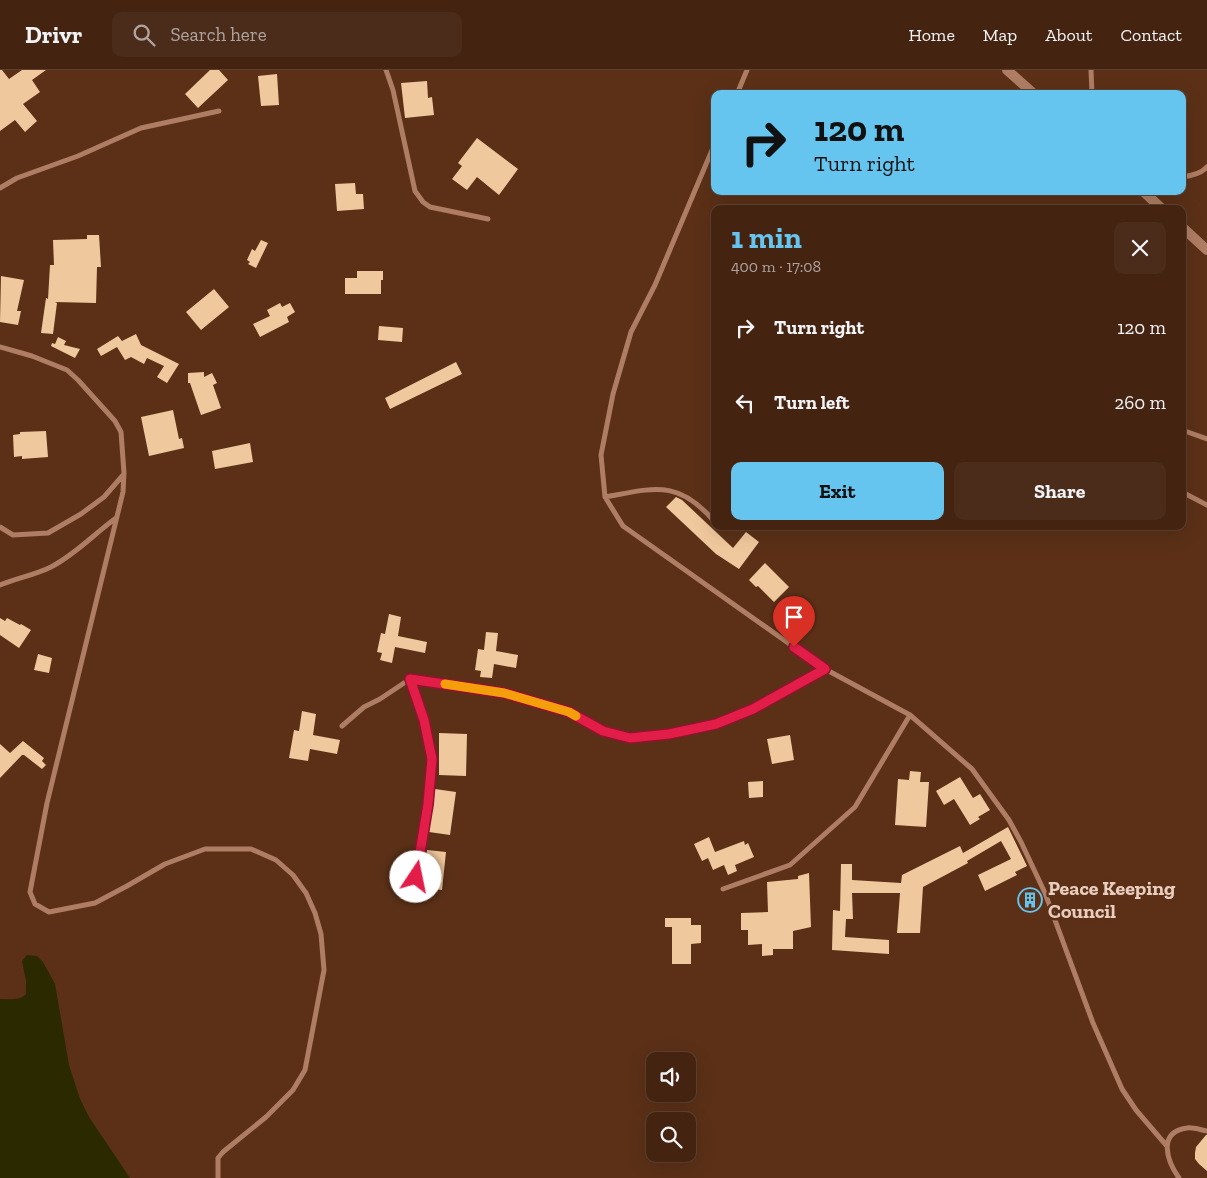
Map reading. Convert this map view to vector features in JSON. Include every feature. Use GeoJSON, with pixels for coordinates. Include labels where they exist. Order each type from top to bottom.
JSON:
{"type":"FeatureCollection","features":[{"type":"Feature","properties":{"kind":"street"},"geometry":{"type":"LineString","coordinates":[[386,70],[393,90],[415,191],[423,202],[430,207],[488,219]]}},
{"type":"Feature","properties":{"kind":"street"},"geometry":{"type":"LineString","coordinates":[[738,90],[747,70]]}},
{"type":"Feature","properties":{"kind":"street"},"geometry":{"type":"LineString","coordinates":[[1007,70],[1030,90]]}},
{"type":"Feature","properties":{"kind":"street"},"geometry":{"type":"LineString","coordinates":[[1091,70],[1092,90]]}},
{"type":"Feature","properties":{"kind":"street"},"geometry":{"type":"LineString","coordinates":[[0,188],[17,178],[78,156],[141,128],[219,111]]}},
{"type":"Feature","properties":{"kind":"street"},"geometry":{"type":"LineString","coordinates":[[711,152],[655,285],[631,332],[613,394],[601,455],[605,497],[623,526],[825,669],[910,715],[972,769],[1009,820],[1045,893],[1090,1014],[1122,1089],[1136,1110],[1166,1145],[1168,1157],[1179,1178]]}},
{"type":"Feature","properties":{"kind":"street"},"geometry":{"type":"LineString","coordinates":[[1186,177],[1193,176],[1207,167]]}},
{"type":"Feature","properties":{"kind":"street"},"geometry":{"type":"LineString","coordinates":[[1147,195],[1158,205]]}},
{"type":"Feature","properties":{"kind":"street"},"geometry":{"type":"LineString","coordinates":[[1186,231],[1207,250]]}},
{"type":"Feature","properties":{"kind":"street"},"geometry":{"type":"LineString","coordinates":[[0,346],[67,370],[78,380],[115,421],[121,432],[124,473],[123,492],[47,803],[30,892],[36,904],[48,912],[94,902],[165,864],[205,849],[251,849],[276,860],[293,875],[306,893],[315,913],[320,934],[324,970],[305,1070],[293,1090],[266,1117],[218,1158],[218,1178]]}},
{"type":"Feature","properties":{"kind":"street"},"geometry":{"type":"LineString","coordinates":[[1186,431],[1207,439]]}},
{"type":"Feature","properties":{"kind":"street"},"geometry":{"type":"LineString","coordinates":[[0,527],[13,535],[48,533],[81,514],[104,497],[124,473]]}},
{"type":"Feature","properties":{"kind":"street"},"geometry":{"type":"LineString","coordinates":[[605,497],[664,489],[683,495],[704,509],[711,517]]}},
{"type":"Feature","properties":{"kind":"street"},"geometry":{"type":"LineString","coordinates":[[1186,494],[1207,505]]}},
{"type":"Feature","properties":{"kind":"street"},"geometry":{"type":"LineString","coordinates":[[0,585],[50,568],[75,552],[99,530],[117,517]]}},
{"type":"Feature","properties":{"kind":"street"},"geometry":{"type":"LineString","coordinates":[[342,726],[364,707],[410,679],[504,693],[569,712],[603,731],[630,738],[669,734],[716,724],[753,709],[825,669]]}},
{"type":"Feature","properties":{"kind":"street"},"geometry":{"type":"LineString","coordinates":[[410,679],[424,720],[432,759],[428,804],[416,877]]}},
{"type":"Feature","properties":{"kind":"street"},"geometry":{"type":"LineString","coordinates":[[722,889],[790,865],[855,807],[910,715]]}},
{"type":"Feature","properties":{"kind":"street"},"geometry":{"type":"LineString","coordinates":[[1166,1145],[1170,1136],[1180,1130],[1189,1127],[1207,1131]]}},
{"type":"Feature","properties":{"kind":"shaded area"},"geometry":{"type":"Polygon","coordinates":[[[27,955],[37,956],[43,962],[55,984],[69,1065],[80,1099],[89,1117],[130,1178],[0,1178],[0,999],[18,999],[26,994],[26,981],[22,961],[27,955]]]}},
{"type":"Feature","properties":{"kind":"building"},"geometry":{"type":"Polygon","coordinates":[[[0,70],[9,79],[22,70],[46,70],[32,80],[40,92],[23,104],[37,121],[25,132],[15,120],[0,131],[0,70]]]}},
{"type":"Feature","properties":{"kind":"building"},"geometry":{"type":"Polygon","coordinates":[[[210,70],[219,70],[228,80],[198,108],[185,94],[210,70]]]}},
{"type":"Feature","properties":{"kind":"building"},"geometry":{"type":"Polygon","coordinates":[[[277,74],[279,105],[261,106],[258,76],[277,74]]]}},
{"type":"Feature","properties":{"kind":"building"},"geometry":{"type":"Polygon","coordinates":[[[427,81],[428,98],[432,97],[434,115],[405,118],[401,83],[427,81]]]}},
{"type":"Feature","properties":{"kind":"building"},"geometry":{"type":"Polygon","coordinates":[[[477,138],[518,169],[499,195],[477,177],[467,190],[452,179],[462,166],[458,163],[477,138]]]}},
{"type":"Feature","properties":{"kind":"building"},"geometry":{"type":"Polygon","coordinates":[[[355,183],[356,194],[363,194],[364,209],[337,211],[335,184],[355,183]]]}},
{"type":"Feature","properties":{"kind":"building"},"geometry":{"type":"Polygon","coordinates":[[[87,235],[99,235],[101,267],[97,267],[96,303],[55,302],[57,303],[53,334],[41,333],[46,298],[48,299],[50,265],[54,265],[53,240],[87,239],[87,235]]]}},
{"type":"Feature","properties":{"kind":"building"},"geometry":{"type":"Polygon","coordinates":[[[261,240],[268,243],[256,268],[248,264],[250,262],[247,260],[252,249],[255,251],[261,240]]]}},
{"type":"Feature","properties":{"kind":"building"},"geometry":{"type":"Polygon","coordinates":[[[357,271],[383,271],[381,294],[345,294],[345,278],[357,278],[357,271]]]}},
{"type":"Feature","properties":{"kind":"building"},"geometry":{"type":"Polygon","coordinates":[[[1,276],[24,280],[17,311],[21,311],[18,325],[0,322],[1,276]]]}},
{"type":"Feature","properties":{"kind":"building"},"geometry":{"type":"Polygon","coordinates":[[[214,289],[229,307],[201,330],[186,312],[214,289]]]}},
{"type":"Feature","properties":{"kind":"building"},"geometry":{"type":"Polygon","coordinates":[[[280,303],[282,307],[290,303],[295,312],[287,317],[289,322],[260,337],[253,324],[270,316],[267,310],[280,303]]]}},
{"type":"Feature","properties":{"kind":"building"},"geometry":{"type":"Polygon","coordinates":[[[379,326],[403,328],[402,342],[378,340],[379,326]]]}},
{"type":"Feature","properties":{"kind":"building"},"geometry":{"type":"Polygon","coordinates":[[[136,334],[141,345],[179,364],[167,383],[157,377],[164,366],[147,358],[144,364],[131,357],[125,360],[117,347],[101,356],[97,349],[118,336],[122,341],[136,334]]]}},
{"type":"Feature","properties":{"kind":"building"},"geometry":{"type":"Polygon","coordinates":[[[58,337],[66,341],[64,345],[80,349],[75,358],[51,346],[52,343],[55,344],[58,337]]]}},
{"type":"Feature","properties":{"kind":"building"},"geometry":{"type":"Polygon","coordinates":[[[456,362],[462,374],[390,409],[385,398],[456,362]]]}},
{"type":"Feature","properties":{"kind":"building"},"geometry":{"type":"Polygon","coordinates":[[[204,372],[204,377],[212,373],[217,383],[213,385],[221,408],[201,415],[190,383],[188,383],[188,373],[204,372]]]}},
{"type":"Feature","properties":{"kind":"building"},"geometry":{"type":"Polygon","coordinates":[[[173,410],[179,439],[182,438],[184,448],[149,456],[141,417],[173,410]]]}},
{"type":"Feature","properties":{"kind":"building"},"geometry":{"type":"Polygon","coordinates":[[[46,431],[48,457],[22,459],[22,456],[14,457],[13,435],[20,434],[20,432],[46,431]]]}},
{"type":"Feature","properties":{"kind":"building"},"geometry":{"type":"Polygon","coordinates":[[[250,443],[253,462],[215,469],[212,451],[250,443]]]}},
{"type":"Feature","properties":{"kind":"building"},"geometry":{"type":"Polygon","coordinates":[[[676,497],[682,500],[711,527],[711,530],[714,530],[733,548],[746,532],[759,542],[739,569],[716,554],[666,507],[676,497]]]}},
{"type":"Feature","properties":{"kind":"building"},"geometry":{"type":"Polygon","coordinates":[[[765,563],[789,587],[774,602],[749,580],[765,563]]]}},
{"type":"Feature","properties":{"kind":"building"},"geometry":{"type":"Polygon","coordinates":[[[389,614],[401,617],[398,636],[427,642],[425,653],[395,647],[392,663],[380,660],[382,653],[377,652],[381,633],[385,634],[389,614]]]}},
{"type":"Feature","properties":{"kind":"building"},"geometry":{"type":"Polygon","coordinates":[[[0,618],[5,621],[7,618],[31,630],[19,648],[0,635],[0,618]]]}},
{"type":"Feature","properties":{"kind":"building"},"geometry":{"type":"Polygon","coordinates":[[[486,632],[498,633],[496,651],[518,655],[516,668],[494,664],[492,678],[480,677],[481,671],[475,670],[478,649],[484,650],[486,632]]]}},
{"type":"Feature","properties":{"kind":"building"},"geometry":{"type":"Polygon","coordinates":[[[38,654],[52,658],[49,673],[34,670],[38,654]]]}},
{"type":"Feature","properties":{"kind":"building"},"geometry":{"type":"Polygon","coordinates":[[[302,711],[316,714],[313,735],[340,740],[337,754],[310,749],[308,761],[289,758],[294,730],[299,731],[302,711]]]}},
{"type":"Feature","properties":{"kind":"building"},"geometry":{"type":"Polygon","coordinates":[[[439,733],[467,734],[466,776],[439,775],[439,733]]]}},
{"type":"Feature","properties":{"kind":"building"},"geometry":{"type":"Polygon","coordinates":[[[790,735],[794,760],[772,764],[767,739],[790,735]]]}},
{"type":"Feature","properties":{"kind":"building"},"geometry":{"type":"Polygon","coordinates":[[[23,741],[44,758],[42,761],[46,765],[42,769],[22,755],[0,778],[0,744],[10,753],[23,741]]]}},
{"type":"Feature","properties":{"kind":"building"},"geometry":{"type":"Polygon","coordinates":[[[910,771],[921,772],[920,782],[929,782],[926,827],[895,825],[898,779],[909,780],[910,771]]]}},
{"type":"Feature","properties":{"kind":"building"},"geometry":{"type":"Polygon","coordinates":[[[960,777],[973,798],[980,794],[990,810],[978,817],[980,819],[970,825],[954,799],[944,805],[936,791],[960,777]]]}},
{"type":"Feature","properties":{"kind":"building"},"geometry":{"type":"Polygon","coordinates":[[[763,781],[763,797],[749,798],[748,782],[763,781]]]}},
{"type":"Feature","properties":{"kind":"building"},"geometry":{"type":"Polygon","coordinates":[[[435,789],[456,792],[450,835],[429,832],[435,789]]]}},
{"type":"Feature","properties":{"kind":"building"},"geometry":{"type":"Polygon","coordinates":[[[1008,827],[1027,866],[1015,872],[1017,875],[985,891],[978,875],[1011,859],[1001,841],[967,861],[968,863],[923,887],[920,933],[897,933],[900,893],[852,893],[853,919],[846,919],[845,937],[889,940],[889,954],[832,950],[833,910],[840,911],[841,864],[852,864],[852,880],[901,883],[902,875],[960,846],[963,853],[1008,827]]]}},
{"type":"Feature","properties":{"kind":"building"},"geometry":{"type":"Polygon","coordinates":[[[709,837],[715,852],[744,841],[745,845],[748,843],[754,857],[735,865],[737,871],[728,875],[724,865],[713,870],[708,858],[702,861],[694,844],[709,837]]]}},
{"type":"Feature","properties":{"kind":"building"},"geometry":{"type":"Polygon","coordinates":[[[427,850],[446,852],[442,890],[423,888],[427,850]]]}},
{"type":"Feature","properties":{"kind":"building"},"geometry":{"type":"Polygon","coordinates":[[[809,873],[811,927],[793,931],[793,949],[773,949],[773,955],[762,956],[762,944],[748,945],[748,930],[741,930],[741,913],[768,912],[767,882],[798,879],[798,876],[809,873]]]}},
{"type":"Feature","properties":{"kind":"building","name":"Peace Keeping Council"},"geometry":{"type":"Polygon","coordinates":[[[1029,888],[1041,901],[1030,911],[1018,898],[1029,888]]]}},
{"type":"Feature","properties":{"kind":"building"},"geometry":{"type":"Polygon","coordinates":[[[665,918],[691,918],[691,925],[701,925],[701,943],[691,944],[691,964],[672,964],[672,927],[665,927],[665,918]]]}},
{"type":"Feature","properties":{"kind":"building"},"geometry":{"type":"Polygon","coordinates":[[[1206,1135],[1207,1171],[1195,1159],[1196,1147],[1206,1135]]]}},
{"type":"Feature","properties":{"kind":"slow traffic"},"geometry":{"type":"LineString","coordinates":[[445,684],[504,693],[569,712],[576,716]]}},
{"type":"Feature","properties":{"kind":"place","name":"Peace Keeping Council"},"geometry":{"type":"Point","coordinates":[1030,900]}},
{"type":"Feature","properties":{"kind":"route"},"geometry":{"type":"LineString","coordinates":[[416,877],[428,804],[432,759],[424,720],[410,679],[504,693],[569,712],[603,731],[630,738],[669,734],[716,724],[753,709],[825,669],[794,647]]}}]}
